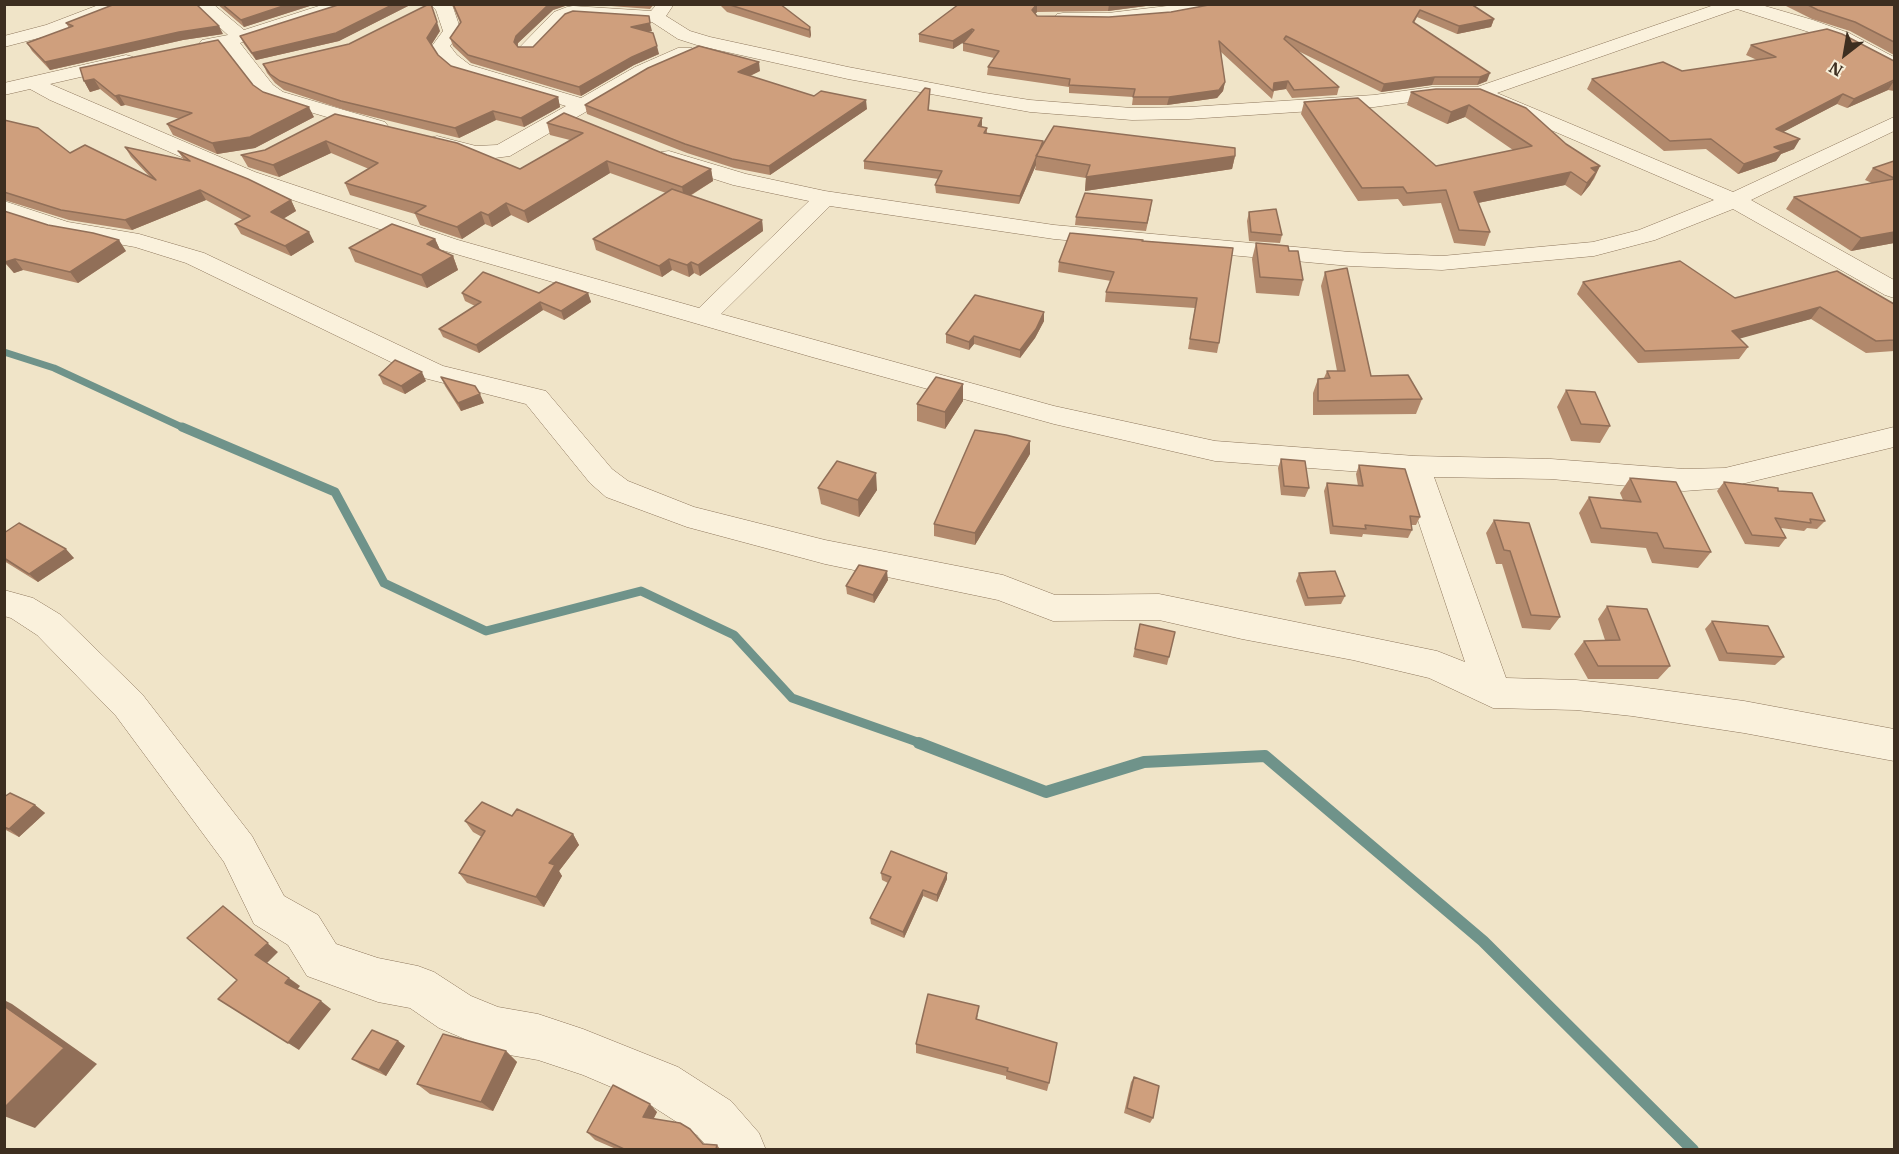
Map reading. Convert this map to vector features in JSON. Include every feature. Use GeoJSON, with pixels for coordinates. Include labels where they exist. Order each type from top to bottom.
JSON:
{"type":"FeatureCollection","features":[{"type":"Feature","properties":{"kind":"street"},"geometry":{"type":"LineString","coordinates":[[4,42],[52,29],[118,4]]}},
{"type":"Feature","properties":{"kind":"street"},"geometry":{"type":"LineString","coordinates":[[202,4],[234,38],[266,89],[276,96],[337,116],[395,131]]}},
{"type":"Feature","properties":{"kind":"street"},"geometry":{"type":"LineString","coordinates":[[195,46],[234,38],[344,4]]}},
{"type":"Feature","properties":{"kind":"street"},"geometry":{"type":"LineString","coordinates":[[1043,18],[1108,18],[1170,12],[1218,4]]}},
{"type":"Feature","properties":{"kind":"street"},"geometry":{"type":"LineString","coordinates":[[526,49],[560,16],[573,10],[661,11],[684,35],[706,42],[848,73],[985,99],[1095,112],[1188,113],[1374,101],[1432,93],[1479,93],[1737,4],[1843,37],[1894,64]]}},
{"type":"Feature","properties":{"kind":"street"},"geometry":{"type":"LineString","coordinates":[[432,6],[444,7],[452,31],[441,46],[450,59],[463,69],[581,115]]}},
{"type":"Feature","properties":{"kind":"street"},"geometry":{"type":"LineString","coordinates":[[418,137],[487,153],[502,151],[581,115],[642,71],[706,42]]}},
{"type":"Feature","properties":{"kind":"street"},"geometry":{"type":"LineString","coordinates":[[4,89],[149,56]]}},
{"type":"Feature","properties":{"kind":"street"},"geometry":{"type":"LineString","coordinates":[[252,69],[272,66]]}},
{"type":"Feature","properties":{"kind":"street"},"geometry":{"type":"LineString","coordinates":[[32,82],[57,96],[247,177],[450,245],[1054,415],[1215,451],[1415,466],[1551,469],[1684,480],[1725,478],[1894,437]]}},
{"type":"Feature","properties":{"kind":"street"},"geometry":{"type":"LineString","coordinates":[[1479,93],[1734,200],[1894,290]]}},
{"type":"Feature","properties":{"kind":"street"},"geometry":{"type":"LineString","coordinates":[[318,127],[337,116]]}},
{"type":"Feature","properties":{"kind":"street"},"geometry":{"type":"LineString","coordinates":[[645,147],[741,180],[825,198],[1054,232],[1350,259],[1442,263],[1594,249],[1674,226],[1734,200],[1894,123]]}},
{"type":"Feature","properties":{"kind":"street"},"geometry":{"type":"LineString","coordinates":[[216,163],[254,156]]}},
{"type":"Feature","properties":{"kind":"street"},"geometry":{"type":"LineString","coordinates":[[704,317],[825,198]]}},
{"type":"Feature","properties":{"kind":"street"},"geometry":{"type":"LineString","coordinates":[[4,208],[64,228],[139,241],[195,258],[434,372],[536,397],[601,476],[617,489],[687,516],[825,552],[1003,588],[1053,608],[1160,607],[1242,626],[1406,658],[1437,665],[1493,693],[1576,694],[1632,700],[1744,717],[1894,745]]}},
{"type":"Feature","properties":{"kind":"street"},"geometry":{"type":"LineString","coordinates":[[1415,466],[1493,693]]}},
{"type":"Feature","properties":{"kind":"street"},"geometry":{"type":"LineString","coordinates":[[4,603],[21,607],[49,625],[129,705],[238,849],[269,910],[303,930],[322,961],[378,980],[418,988],[455,1012],[498,1030],[538,1037],[583,1052],[661,1084],[714,1118],[742,1149]]}},
{"type":"Feature","properties":{"kind":"building"},"geometry":{"type":"Polygon","coordinates":[[[115,4],[196,4],[219,26],[179,32],[45,62],[27,43],[73,26],[66,23],[115,4]]]}},
{"type":"Feature","properties":{"kind":"building"},"geometry":{"type":"Polygon","coordinates":[[[222,4],[289,4],[241,20],[222,4]]]}},
{"type":"Feature","properties":{"kind":"building"},"geometry":{"type":"Polygon","coordinates":[[[341,4],[394,4],[336,33],[252,53],[240,36],[341,4]]]}},
{"type":"Feature","properties":{"kind":"building"},"geometry":{"type":"Polygon","coordinates":[[[431,4],[437,22],[427,38],[438,55],[451,66],[558,97],[521,118],[493,111],[455,128],[341,101],[280,81],[270,74],[263,64],[349,44],[431,4]]]}},
{"type":"Feature","properties":{"kind":"building"},"geometry":{"type":"Polygon","coordinates":[[[453,4],[549,4],[516,36],[514,42],[518,47],[533,47],[565,14],[573,11],[649,16],[650,23],[631,27],[653,33],[657,46],[632,57],[579,87],[468,55],[450,38],[461,22],[453,4]]]}},
{"type":"Feature","properties":{"kind":"building"},"geometry":{"type":"Polygon","coordinates":[[[727,4],[780,4],[810,27],[809,30],[727,4]]]}},
{"type":"Feature","properties":{"kind":"building"},"geometry":{"type":"Polygon","coordinates":[[[959,4],[1037,4],[1032,10],[1037,16],[1109,17],[1171,12],[1214,4],[1471,4],[1494,19],[1459,26],[1420,10],[1413,22],[1490,73],[1480,77],[1435,77],[1384,84],[1286,36],[1284,39],[1339,87],[1294,90],[1288,81],[1274,83],[1273,91],[1219,41],[1225,82],[1219,90],[1169,97],[1133,97],[1135,89],[1069,85],[1070,79],[988,67],[999,51],[963,43],[974,30],[972,29],[953,41],[919,34],[959,4]]]}},
{"type":"Feature","properties":{"kind":"building"},"geometry":{"type":"Polygon","coordinates":[[[1806,4],[1894,4],[1894,42],[1855,22],[1806,4]]]}},
{"type":"Feature","properties":{"kind":"building"},"geometry":{"type":"Polygon","coordinates":[[[1827,29],[1842,34],[1894,61],[1894,80],[1854,99],[1843,94],[1776,129],[1800,139],[1774,147],[1782,151],[1744,164],[1711,139],[1670,141],[1592,79],[1663,62],[1682,71],[1776,57],[1751,45],[1827,29]]]}},
{"type":"Feature","properties":{"kind":"building"},"geometry":{"type":"Polygon","coordinates":[[[218,40],[253,85],[263,92],[309,107],[250,137],[212,143],[167,124],[192,113],[119,95],[115,96],[94,79],[84,81],[80,68],[218,40]]]}},
{"type":"Feature","properties":{"kind":"building"},"geometry":{"type":"Polygon","coordinates":[[[699,46],[759,62],[738,72],[814,96],[821,91],[866,100],[769,166],[732,159],[685,144],[585,105],[648,68],[699,46]]]}},
{"type":"Feature","properties":{"kind":"building"},"geometry":{"type":"Polygon","coordinates":[[[925,88],[930,89],[928,110],[982,118],[978,126],[987,128],[984,133],[1043,141],[1020,196],[935,185],[942,171],[864,161],[925,88]]]}},
{"type":"Feature","properties":{"kind":"building"},"geometry":{"type":"Polygon","coordinates":[[[1436,89],[1480,89],[1526,108],[1566,144],[1600,166],[1591,168],[1596,172],[1587,183],[1571,172],[1474,192],[1490,232],[1459,230],[1446,190],[1407,193],[1403,187],[1362,188],[1304,102],[1358,98],[1436,166],[1532,146],[1469,105],[1451,112],[1411,92],[1436,89]]]}},
{"type":"Feature","properties":{"kind":"building"},"geometry":{"type":"Polygon","coordinates":[[[564,113],[667,155],[711,169],[682,187],[607,161],[524,211],[506,203],[488,215],[481,212],[457,227],[415,213],[426,206],[345,183],[378,163],[326,141],[273,165],[241,155],[265,150],[335,114],[457,143],[520,169],[583,133],[547,123],[564,113]]]}},
{"type":"Feature","properties":{"kind":"building"},"geometry":{"type":"Polygon","coordinates":[[[4,120],[38,128],[70,153],[85,145],[156,180],[125,147],[190,161],[178,151],[248,179],[291,200],[271,212],[309,232],[285,246],[235,224],[250,216],[200,190],[125,220],[61,210],[4,192],[4,120]]]}},
{"type":"Feature","properties":{"kind":"building"},"geometry":{"type":"Polygon","coordinates":[[[1054,126],[1235,148],[1235,156],[1086,177],[1090,165],[1036,156],[1054,126]]]}},
{"type":"Feature","properties":{"kind":"building"},"geometry":{"type":"Polygon","coordinates":[[[1894,161],[1894,178],[1873,168],[1894,161]]]}},
{"type":"Feature","properties":{"kind":"building"},"geometry":{"type":"Polygon","coordinates":[[[1894,179],[1894,232],[1861,238],[1794,197],[1894,179]]]}},
{"type":"Feature","properties":{"kind":"building"},"geometry":{"type":"Polygon","coordinates":[[[672,189],[762,220],[698,265],[691,262],[687,265],[669,259],[659,266],[593,239],[672,189]]]}},
{"type":"Feature","properties":{"kind":"building"},"geometry":{"type":"Polygon","coordinates":[[[1085,193],[1152,200],[1147,223],[1076,217],[1085,193]]]}},
{"type":"Feature","properties":{"kind":"building"},"geometry":{"type":"Polygon","coordinates":[[[1276,209],[1282,235],[1251,232],[1249,212],[1276,209]]]}},
{"type":"Feature","properties":{"kind":"building"},"geometry":{"type":"Polygon","coordinates":[[[4,211],[48,225],[119,240],[70,272],[15,259],[5,262],[4,211]]]}},
{"type":"Feature","properties":{"kind":"building"},"geometry":{"type":"Polygon","coordinates":[[[392,224],[435,239],[427,244],[453,256],[421,275],[349,248],[392,224]]]}},
{"type":"Feature","properties":{"kind":"building"},"geometry":{"type":"Polygon","coordinates":[[[1070,233],[1233,248],[1219,343],[1190,339],[1197,298],[1106,292],[1114,272],[1059,262],[1070,233]]]}},
{"type":"Feature","properties":{"kind":"building"},"geometry":{"type":"Polygon","coordinates":[[[1256,243],[1288,246],[1289,251],[1298,251],[1303,280],[1260,277],[1256,243]]]}},
{"type":"Feature","properties":{"kind":"building"},"geometry":{"type":"Polygon","coordinates":[[[1680,261],[1735,298],[1837,271],[1894,304],[1894,340],[1876,341],[1820,307],[1732,331],[1748,347],[1645,351],[1583,282],[1680,261]]]}},
{"type":"Feature","properties":{"kind":"building"},"geometry":{"type":"Polygon","coordinates":[[[1347,268],[1371,376],[1408,375],[1422,399],[1318,401],[1318,379],[1330,378],[1327,371],[1345,371],[1325,272],[1347,268]]]}},
{"type":"Feature","properties":{"kind":"building"},"geometry":{"type":"Polygon","coordinates":[[[483,272],[539,293],[556,282],[588,293],[561,311],[540,302],[476,345],[439,329],[481,302],[462,293],[483,272]]]}},
{"type":"Feature","properties":{"kind":"building"},"geometry":{"type":"Polygon","coordinates":[[[975,295],[1044,312],[1036,329],[1020,350],[974,336],[969,342],[946,334],[975,295]]]}},
{"type":"Feature","properties":{"kind":"building"},"geometry":{"type":"Polygon","coordinates":[[[395,360],[422,372],[401,386],[379,375],[395,360]]]}},
{"type":"Feature","properties":{"kind":"building"},"geometry":{"type":"Polygon","coordinates":[[[441,377],[475,386],[480,394],[458,403],[441,377]]]}},
{"type":"Feature","properties":{"kind":"building"},"geometry":{"type":"Polygon","coordinates":[[[936,377],[963,384],[945,412],[917,404],[936,377]]]}},
{"type":"Feature","properties":{"kind":"building"},"geometry":{"type":"Polygon","coordinates":[[[1566,390],[1595,392],[1610,426],[1581,424],[1566,390]]]}},
{"type":"Feature","properties":{"kind":"building"},"geometry":{"type":"Polygon","coordinates":[[[975,430],[1030,441],[975,533],[934,524],[975,430]]]}},
{"type":"Feature","properties":{"kind":"building"},"geometry":{"type":"Polygon","coordinates":[[[1281,459],[1305,461],[1309,488],[1284,486],[1281,459]]]}},
{"type":"Feature","properties":{"kind":"building"},"geometry":{"type":"Polygon","coordinates":[[[837,461],[876,473],[858,500],[818,488],[837,461]]]}},
{"type":"Feature","properties":{"kind":"building"},"geometry":{"type":"Polygon","coordinates":[[[1359,465],[1405,469],[1420,517],[1410,516],[1412,530],[1365,525],[1366,529],[1333,526],[1327,483],[1363,486],[1359,465]]]}},
{"type":"Feature","properties":{"kind":"building"},"geometry":{"type":"Polygon","coordinates":[[[1630,478],[1676,482],[1711,552],[1664,548],[1657,533],[1601,528],[1589,497],[1641,502],[1630,478]]]}},
{"type":"Feature","properties":{"kind":"building"},"geometry":{"type":"Polygon","coordinates":[[[1724,482],[1778,488],[1778,491],[1812,493],[1825,521],[1810,519],[1811,523],[1775,518],[1786,538],[1752,535],[1724,482]]]}},
{"type":"Feature","properties":{"kind":"building"},"geometry":{"type":"Polygon","coordinates":[[[1494,520],[1529,523],[1560,617],[1531,615],[1510,551],[1504,550],[1494,520]]]}},
{"type":"Feature","properties":{"kind":"building"},"geometry":{"type":"Polygon","coordinates":[[[19,523],[66,549],[29,574],[4,558],[4,533],[19,523]]]}},
{"type":"Feature","properties":{"kind":"building"},"geometry":{"type":"Polygon","coordinates":[[[859,565],[887,571],[873,595],[846,586],[859,565]]]}},
{"type":"Feature","properties":{"kind":"building"},"geometry":{"type":"Polygon","coordinates":[[[1335,571],[1345,596],[1308,598],[1299,573],[1335,571]]]}},
{"type":"Feature","properties":{"kind":"building"},"geometry":{"type":"Polygon","coordinates":[[[1607,606],[1647,609],[1670,666],[1598,666],[1584,641],[1620,640],[1607,606]]]}},
{"type":"Feature","properties":{"kind":"building"},"geometry":{"type":"Polygon","coordinates":[[[1712,621],[1768,626],[1784,657],[1727,653],[1712,621]]]}},
{"type":"Feature","properties":{"kind":"building"},"geometry":{"type":"Polygon","coordinates":[[[1140,624],[1175,632],[1169,657],[1135,649],[1140,624]]]}},
{"type":"Feature","properties":{"kind":"building"},"geometry":{"type":"Polygon","coordinates":[[[10,793],[35,805],[9,829],[4,827],[4,797],[10,793]]]}},
{"type":"Feature","properties":{"kind":"building"},"geometry":{"type":"Polygon","coordinates":[[[482,802],[512,816],[517,809],[573,834],[549,863],[555,865],[536,897],[459,873],[485,831],[465,821],[482,802]]]}},
{"type":"Feature","properties":{"kind":"building"},"geometry":{"type":"Polygon","coordinates":[[[891,851],[947,873],[937,895],[923,890],[903,932],[870,918],[891,877],[881,873],[891,851]]]}},
{"type":"Feature","properties":{"kind":"building"},"geometry":{"type":"Polygon","coordinates":[[[223,906],[268,943],[255,955],[289,978],[285,983],[321,1001],[288,1043],[218,999],[237,980],[187,938],[223,906]]]}},
{"type":"Feature","properties":{"kind":"building"},"geometry":{"type":"Polygon","coordinates":[[[928,994],[979,1006],[976,1019],[1057,1043],[1049,1083],[1007,1071],[1008,1068],[916,1044],[928,994]]]}},
{"type":"Feature","properties":{"kind":"building"},"geometry":{"type":"Polygon","coordinates":[[[4,1006],[64,1048],[4,1108],[4,1006]]]}},
{"type":"Feature","properties":{"kind":"building"},"geometry":{"type":"Polygon","coordinates":[[[372,1030],[398,1041],[379,1070],[352,1059],[372,1030]]]}},
{"type":"Feature","properties":{"kind":"building"},"geometry":{"type":"Polygon","coordinates":[[[443,1034],[506,1051],[481,1102],[417,1084],[443,1034]]]}},
{"type":"Feature","properties":{"kind":"building"},"geometry":{"type":"Polygon","coordinates":[[[1134,1077],[1159,1086],[1153,1118],[1127,1108],[1134,1077]]]}},
{"type":"Feature","properties":{"kind":"building"},"geometry":{"type":"Polygon","coordinates":[[[613,1085],[650,1104],[643,1117],[680,1123],[690,1129],[703,1144],[717,1145],[716,1149],[624,1149],[587,1132],[613,1085]]]}},
{"type":"Feature","properties":{"kind":"waterway"},"geometry":{"type":"LineString","coordinates":[[4,352],[54,368],[186,429]]}},
{"type":"Feature","properties":{"kind":"waterway"},"geometry":{"type":"LineString","coordinates":[[182,427],[335,492],[384,583],[486,631],[641,591],[734,635],[792,698],[923,744]]}},
{"type":"Feature","properties":{"kind":"waterway"},"geometry":{"type":"LineString","coordinates":[[919,743],[1046,792],[1144,762],[1265,756],[1483,941],[1693,1150]]}}]}
